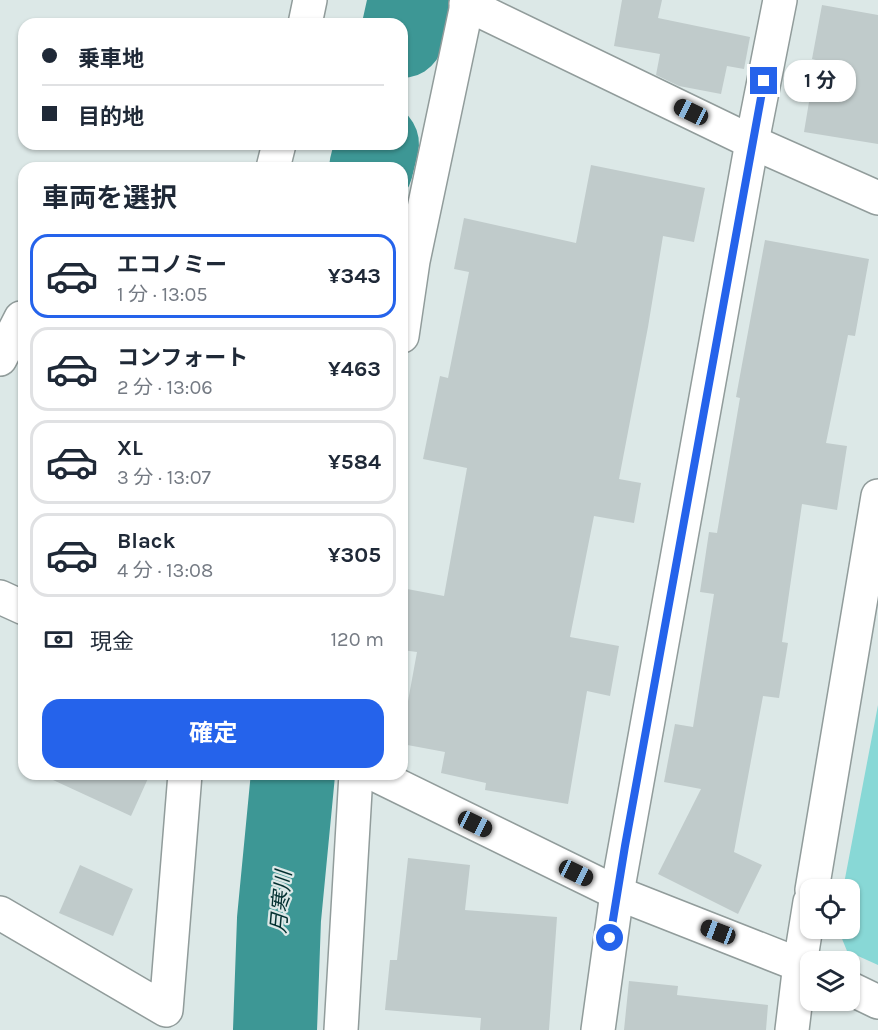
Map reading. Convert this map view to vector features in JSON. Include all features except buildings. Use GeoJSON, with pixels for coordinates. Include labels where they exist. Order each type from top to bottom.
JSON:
{"type":"FeatureCollection","features":[{"type":"Feature","properties":{"kind":"street"},"geometry":{"type":"LineString","coordinates":[[306,18],[310,0]]}},
{"type":"Feature","properties":{"kind":"street"},"geometry":{"type":"LineString","coordinates":[[598,1030],[617,893],[780,0]]}},
{"type":"Feature","properties":{"kind":"street"},"geometry":{"type":"LineString","coordinates":[[408,295],[413,261],[467,2],[753,142],[878,198]]}},
{"type":"Feature","properties":{"kind":"street"},"geometry":{"type":"LineString","coordinates":[[0,359],[18,324]]}},
{"type":"Feature","properties":{"kind":"street"},"geometry":{"type":"LineString","coordinates":[[814,879],[877,508]]}},
{"type":"Feature","properties":{"kind":"street"},"geometry":{"type":"LineString","coordinates":[[0,597],[18,605]]}},
{"type":"Feature","properties":{"kind":"street"},"geometry":{"type":"LineString","coordinates":[[0,913],[166,1010],[185,780]]}},
{"type":"Feature","properties":{"kind":"street"},"geometry":{"type":"LineString","coordinates":[[341,1030],[356,780]]}},
{"type":"Feature","properties":{"kind":"street"},"geometry":{"type":"LineString","coordinates":[[386,780],[617,893],[800,964]]}},
{"type":"Feature","properties":{"kind":"street"},"geometry":{"type":"LineString","coordinates":[[792,1030],[800,991]]}},
{"type":"Feature","properties":{"kind":"street"},"geometry":{"type":"LineString","coordinates":[[860,993],[878,1002]]}},
{"type":"Feature","properties":{"kind":"shaded area"},"geometry":{"type":"Polygon","coordinates":[[[878,705],[878,965],[860,957],[860,951],[847,951],[842,939],[860,939],[860,879],[845,879],[878,705]]]}},
{"type":"Feature","properties":{"kind":"waterway","name":"月寒川"},"geometry":{"type":"LineString","coordinates":[[406,18],[410,0]]}},
{"type":"Feature","properties":{"kind":"waterway","name":"月寒川"},"geometry":{"type":"LineString","coordinates":[[372,162],[376,150]]}},
{"type":"Feature","properties":{"kind":"waterway","name":"月寒川"},"geometry":{"type":"LineString","coordinates":[[275,1030],[279,919],[292,780]]}},
{"type":"Feature","properties":{"kind":"route"},"geometry":{"type":"LineString","coordinates":[[610,938],[764,81]]}}]}
